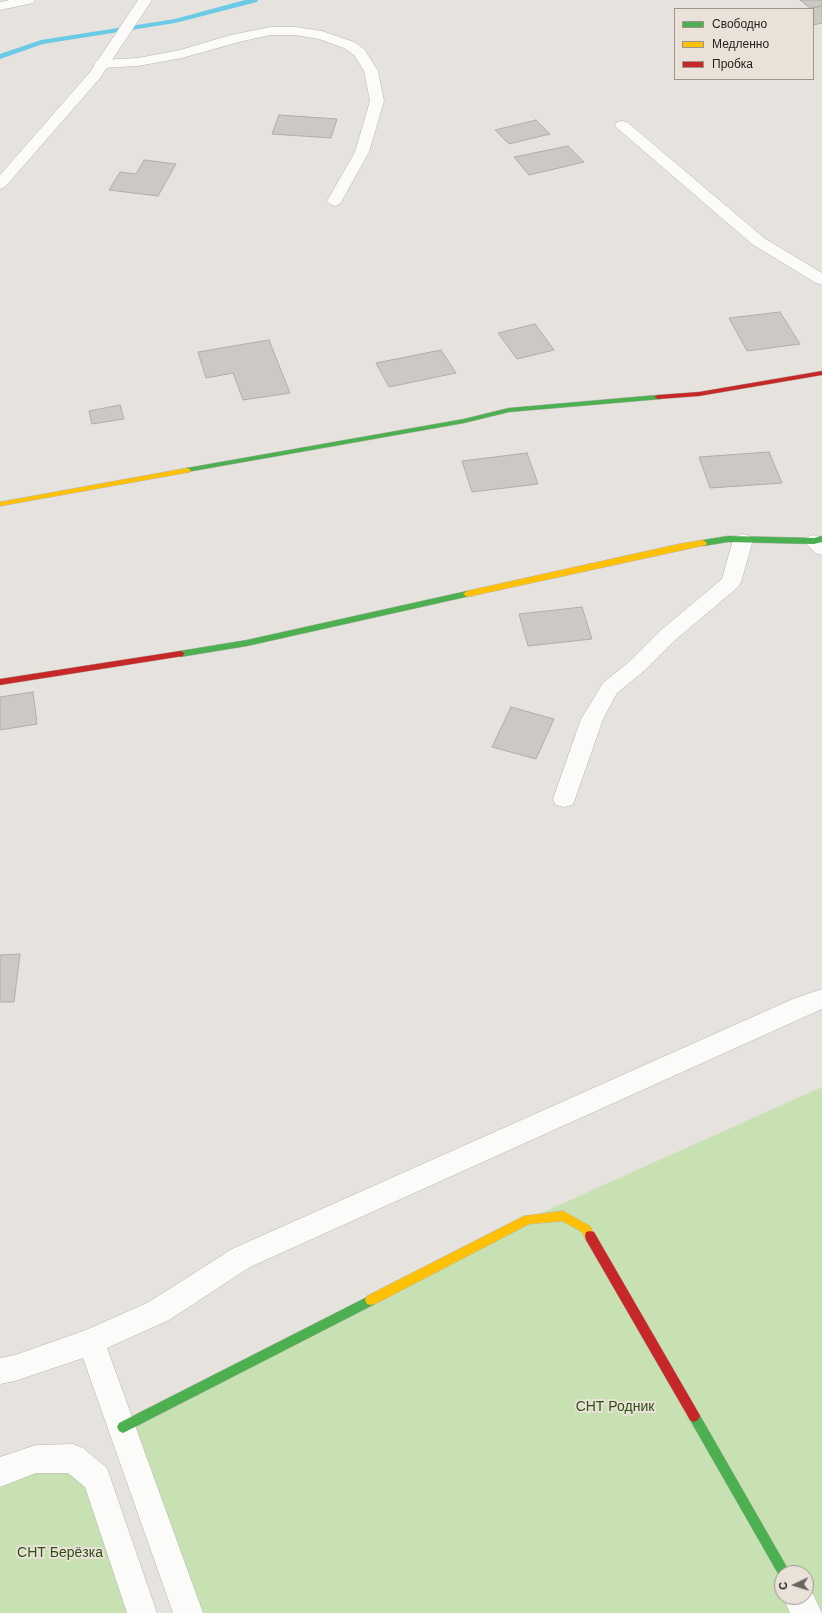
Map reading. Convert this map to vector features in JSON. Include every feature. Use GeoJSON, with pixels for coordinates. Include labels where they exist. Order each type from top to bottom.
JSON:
{"type":"FeatureCollection","features":[{"type":"Feature","properties":{"kind":"street"},"geometry":{"type":"LineString","coordinates":[[0,6],[28,0]]}},
{"type":"Feature","properties":{"kind":"street"},"geometry":{"type":"LineString","coordinates":[[0,184],[95,75],[145,0]]}},
{"type":"Feature","properties":{"kind":"street"},"geometry":{"type":"LineString","coordinates":[[102,64],[138,62],[182,54],[236,38],[270,31],[295,31],[315,34],[349,44],[359,52],[371,71],[377,101],[362,152],[335,201]]}},
{"type":"Feature","properties":{"kind":"street"},"geometry":{"type":"LineString","coordinates":[[622,125],[758,241],[822,280]]}},
{"type":"Feature","properties":{"kind":"street"},"geometry":{"type":"LineString","coordinates":[[0,504],[464,421],[509,410],[699,394],[822,373]]}},
{"type":"Feature","properties":{"kind":"street"},"geometry":{"type":"LineString","coordinates":[[0,682],[247,643],[679,547],[728,539],[819,543]]}},
{"type":"Feature","properties":{"kind":"street"},"geometry":{"type":"LineString","coordinates":[[564,799],[592,719],[610,688],[637,666],[667,636],[731,582],[743,540]]}},
{"type":"Feature","properties":{"kind":"street"},"geometry":{"type":"LineString","coordinates":[[0,1371],[15,1368],[91,1342],[159,1311],[242,1258],[787,1012],[822,999]]}},
{"type":"Feature","properties":{"kind":"street"},"geometry":{"type":"LineString","coordinates":[[123,1428],[528,1219],[562,1216],[586,1229],[779,1565]]}},
{"type":"Feature","properties":{"kind":"street"},"geometry":{"type":"LineString","coordinates":[[91,1342],[188,1613]]}},
{"type":"Feature","properties":{"kind":"street"},"geometry":{"type":"LineString","coordinates":[[0,1472],[36,1459],[73,1458],[97,1478],[142,1613]]}},
{"type":"Feature","properties":{"kind":"green space","name":"СНТ Родник"},"geometry":{"type":"Polygon","coordinates":[[[822,1087],[822,1613],[188,1613],[123,1428],[528,1219],[822,1087]]]}},
{"type":"Feature","properties":{"kind":"green space","name":"СНТ Берёзка"},"geometry":{"type":"Polygon","coordinates":[[[73,1458],[142,1613],[0,1613],[0,1472],[73,1458]]]}},
{"type":"Feature","properties":{"kind":"building"},"geometry":{"type":"Polygon","coordinates":[[[800,0],[822,0],[822,6],[810,8],[800,0]]]}},
{"type":"Feature","properties":{"kind":"building"},"geometry":{"type":"Polygon","coordinates":[[[822,6],[822,23],[814,25],[814,8],[812,8],[822,6]]]}},
{"type":"Feature","properties":{"kind":"building"},"geometry":{"type":"Polygon","coordinates":[[[279,115],[337,119],[331,138],[272,134],[279,115]]]}},
{"type":"Feature","properties":{"kind":"building"},"geometry":{"type":"Polygon","coordinates":[[[536,120],[550,134],[509,144],[495,130],[536,120]]]}},
{"type":"Feature","properties":{"kind":"building"},"geometry":{"type":"Polygon","coordinates":[[[568,146],[584,162],[529,175],[514,157],[568,146]]]}},
{"type":"Feature","properties":{"kind":"building"},"geometry":{"type":"Polygon","coordinates":[[[144,160],[176,164],[158,196],[109,190],[120,172],[136,174],[144,160]]]}},
{"type":"Feature","properties":{"kind":"building"},"geometry":{"type":"Polygon","coordinates":[[[780,312],[800,344],[747,351],[729,318],[780,312]]]}},
{"type":"Feature","properties":{"kind":"building"},"geometry":{"type":"Polygon","coordinates":[[[535,324],[554,350],[517,359],[498,333],[535,324]]]}},
{"type":"Feature","properties":{"kind":"building"},"geometry":{"type":"Polygon","coordinates":[[[269,340],[290,393],[243,400],[233,373],[206,378],[198,352],[269,340]]]}},
{"type":"Feature","properties":{"kind":"building"},"geometry":{"type":"Polygon","coordinates":[[[441,350],[456,373],[389,387],[376,363],[441,350]]]}},
{"type":"Feature","properties":{"kind":"building"},"geometry":{"type":"Polygon","coordinates":[[[120,405],[124,419],[92,424],[89,411],[120,405]]]}},
{"type":"Feature","properties":{"kind":"building"},"geometry":{"type":"Polygon","coordinates":[[[769,452],[782,483],[710,488],[699,457],[769,452]]]}},
{"type":"Feature","properties":{"kind":"building"},"geometry":{"type":"Polygon","coordinates":[[[527,453],[538,484],[472,492],[462,461],[527,453]]]}},
{"type":"Feature","properties":{"kind":"building"},"geometry":{"type":"Polygon","coordinates":[[[582,607],[592,639],[528,646],[519,614],[582,607]]]}},
{"type":"Feature","properties":{"kind":"building"},"geometry":{"type":"Polygon","coordinates":[[[33,692],[37,724],[0,730],[0,697],[33,692]]]}},
{"type":"Feature","properties":{"kind":"building"},"geometry":{"type":"Polygon","coordinates":[[[511,707],[554,719],[536,759],[492,747],[511,707]]]}},
{"type":"Feature","properties":{"kind":"building"},"geometry":{"type":"Polygon","coordinates":[[[20,954],[14,1002],[0,1002],[0,955],[20,954]]]}},
{"type":"Feature","properties":{"kind":"waterway"},"geometry":{"type":"LineString","coordinates":[[0,57],[41,42],[175,21],[254,0]]}},
{"type":"Feature","properties":{"kind":"traffic: fast"},"geometry":{"type":"LineString","coordinates":[[187,470],[464,421],[509,410],[658,397]]}},
{"type":"Feature","properties":{"kind":"traffic: fast"},"geometry":{"type":"LineString","coordinates":[[703,543],[728,539],[814,541],[822,539]]}},
{"type":"Feature","properties":{"kind":"traffic: fast"},"geometry":{"type":"LineString","coordinates":[[180,654],[247,643],[467,594]]}},
{"type":"Feature","properties":{"kind":"traffic: fast"},"geometry":{"type":"LineString","coordinates":[[123,1427],[371,1300]]}},
{"type":"Feature","properties":{"kind":"traffic: fast"},"geometry":{"type":"LineString","coordinates":[[694,1416],[779,1565]]}},
{"type":"Feature","properties":{"kind":"traffic: slow"},"geometry":{"type":"LineString","coordinates":[[0,504],[187,470]]}},
{"type":"Feature","properties":{"kind":"traffic: slow"},"geometry":{"type":"LineString","coordinates":[[467,594],[703,543]]}},
{"type":"Feature","properties":{"kind":"traffic: slow"},"geometry":{"type":"LineString","coordinates":[[371,1300],[528,1219],[563,1216],[586,1229],[590,1236]]}},
{"type":"Feature","properties":{"kind":"traffic: jam"},"geometry":{"type":"LineString","coordinates":[[658,397],[699,394],[822,373]]}},
{"type":"Feature","properties":{"kind":"traffic: jam"},"geometry":{"type":"LineString","coordinates":[[0,682],[180,654]]}},
{"type":"Feature","properties":{"kind":"traffic: jam"},"geometry":{"type":"LineString","coordinates":[[590,1236],[694,1416]]}}]}
